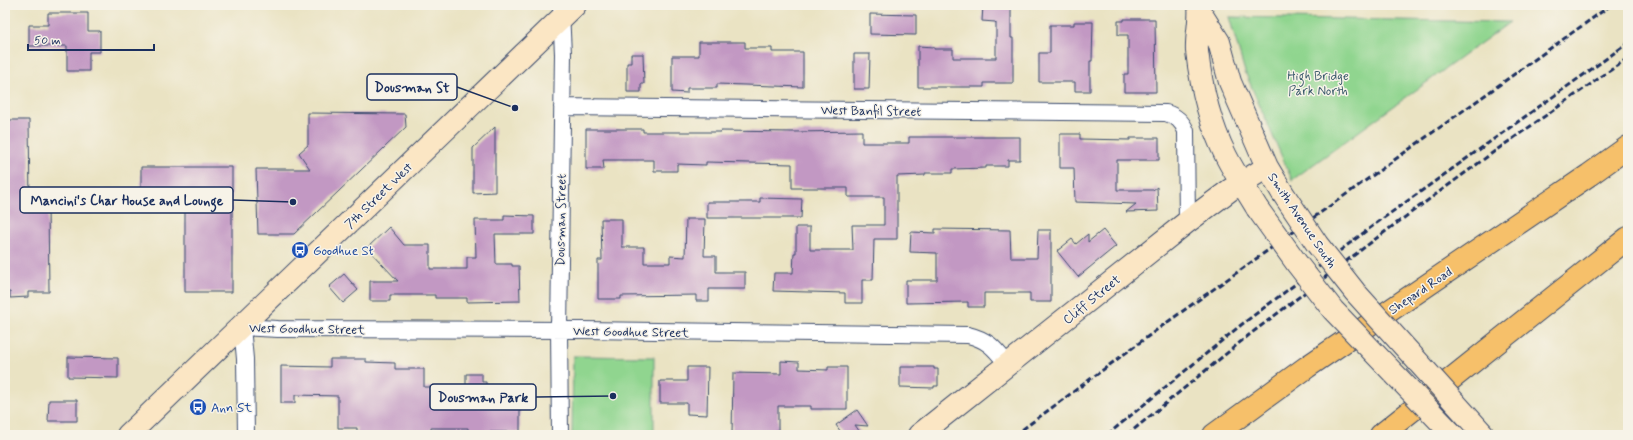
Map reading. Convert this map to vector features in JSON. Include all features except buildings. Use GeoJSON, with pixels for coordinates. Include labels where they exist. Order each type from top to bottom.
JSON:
{"type":"FeatureCollection","features":[{"type":"Feature","properties":{"kind":"highway","name":"Shepard Road"},"geometry":{"type":"LineString","coordinates":[[1214,435],[1307,367],[1628,147]]}},
{"type":"Feature","properties":{"kind":"highway"},"geometry":{"type":"LineString","coordinates":[[1381,435],[1628,238]]}},
{"type":"Feature","properties":{"kind":"main road","name":"Smith Avenue South"},"geometry":{"type":"LineString","coordinates":[[1199,8],[1219,42],[1230,82],[1267,167],[1282,192],[1317,244],[1355,292],[1484,435]]}},
{"type":"Feature","properties":{"kind":"main road","name":"Smith Avenue South"},"geometry":{"type":"LineString","coordinates":[[1199,8],[1197,48],[1203,90],[1215,129],[1226,156],[1242,183],[1257,208],[1333,310],[1453,435]]}},
{"type":"Feature","properties":{"kind":"main road","name":"7th Street West"},"geometry":{"type":"LineString","coordinates":[[128,435],[242,327],[566,9]]}},
{"type":"Feature","properties":{"kind":"main road","name":"Cliff Street"},"geometry":{"type":"LineString","coordinates":[[919,435],[1186,222],[1267,167]]}},
{"type":"Feature","properties":{"kind":"street","name":"Dousman Street"},"geometry":{"type":"LineString","coordinates":[[560,435],[559,330],[562,107],[566,9]]}},
{"type":"Feature","properties":{"kind":"street","name":"West Banfil Street"},"geometry":{"type":"LineString","coordinates":[[562,107],[1166,113],[1179,119],[1186,130],[1186,222]]}},
{"type":"Feature","properties":{"kind":"street","name":"West Goodhue Street"},"geometry":{"type":"LineString","coordinates":[[242,327],[278,329],[559,330],[968,336],[986,341],[996,350],[1008,365]]}},
{"type":"Feature","properties":{"kind":"street"},"geometry":{"type":"LineString","coordinates":[[242,327],[245,359],[246,435]]}},
{"type":"Feature","properties":{"kind":"green space","name":"High Bridge Park North"},"geometry":{"type":"Polygon","coordinates":[[[1229,17],[1510,22],[1292,180],[1245,72],[1229,17]]]}},
{"type":"Feature","properties":{"kind":"green space"},"geometry":{"type":"Polygon","coordinates":[[[573,356],[654,357],[654,435],[572,435],[573,356]]]}},
{"type":"Feature","properties":{"kind":"railway"},"geometry":{"type":"LineString","coordinates":[[1015,435],[1162,326],[1611,5]]}},
{"type":"Feature","properties":{"kind":"railway"},"geometry":{"type":"LineString","coordinates":[[1107,435],[1241,325],[1378,222],[1628,43]]}},
{"type":"Feature","properties":{"kind":"railway"},"geometry":{"type":"LineString","coordinates":[[1127,435],[1249,335],[1386,231],[1495,151],[1628,58]]}},
{"type":"Feature","properties":{"kind":"place","name":"Dousman St"},"geometry":{"type":"Point","coordinates":[515,108]}},
{"type":"Feature","properties":{"kind":"place","name":"Mancini's Char House and Lounge"},"geometry":{"type":"Point","coordinates":[293,202]}},
{"type":"Feature","properties":{"kind":"place","name":"Goodhue St"},"geometry":{"type":"Point","coordinates":[300,250]}},
{"type":"Feature","properties":{"kind":"place","name":"Dousman Park"},"geometry":{"type":"Point","coordinates":[613,396]}},
{"type":"Feature","properties":{"kind":"place","name":"Ann St"},"geometry":{"type":"Point","coordinates":[198,407]}}]}
